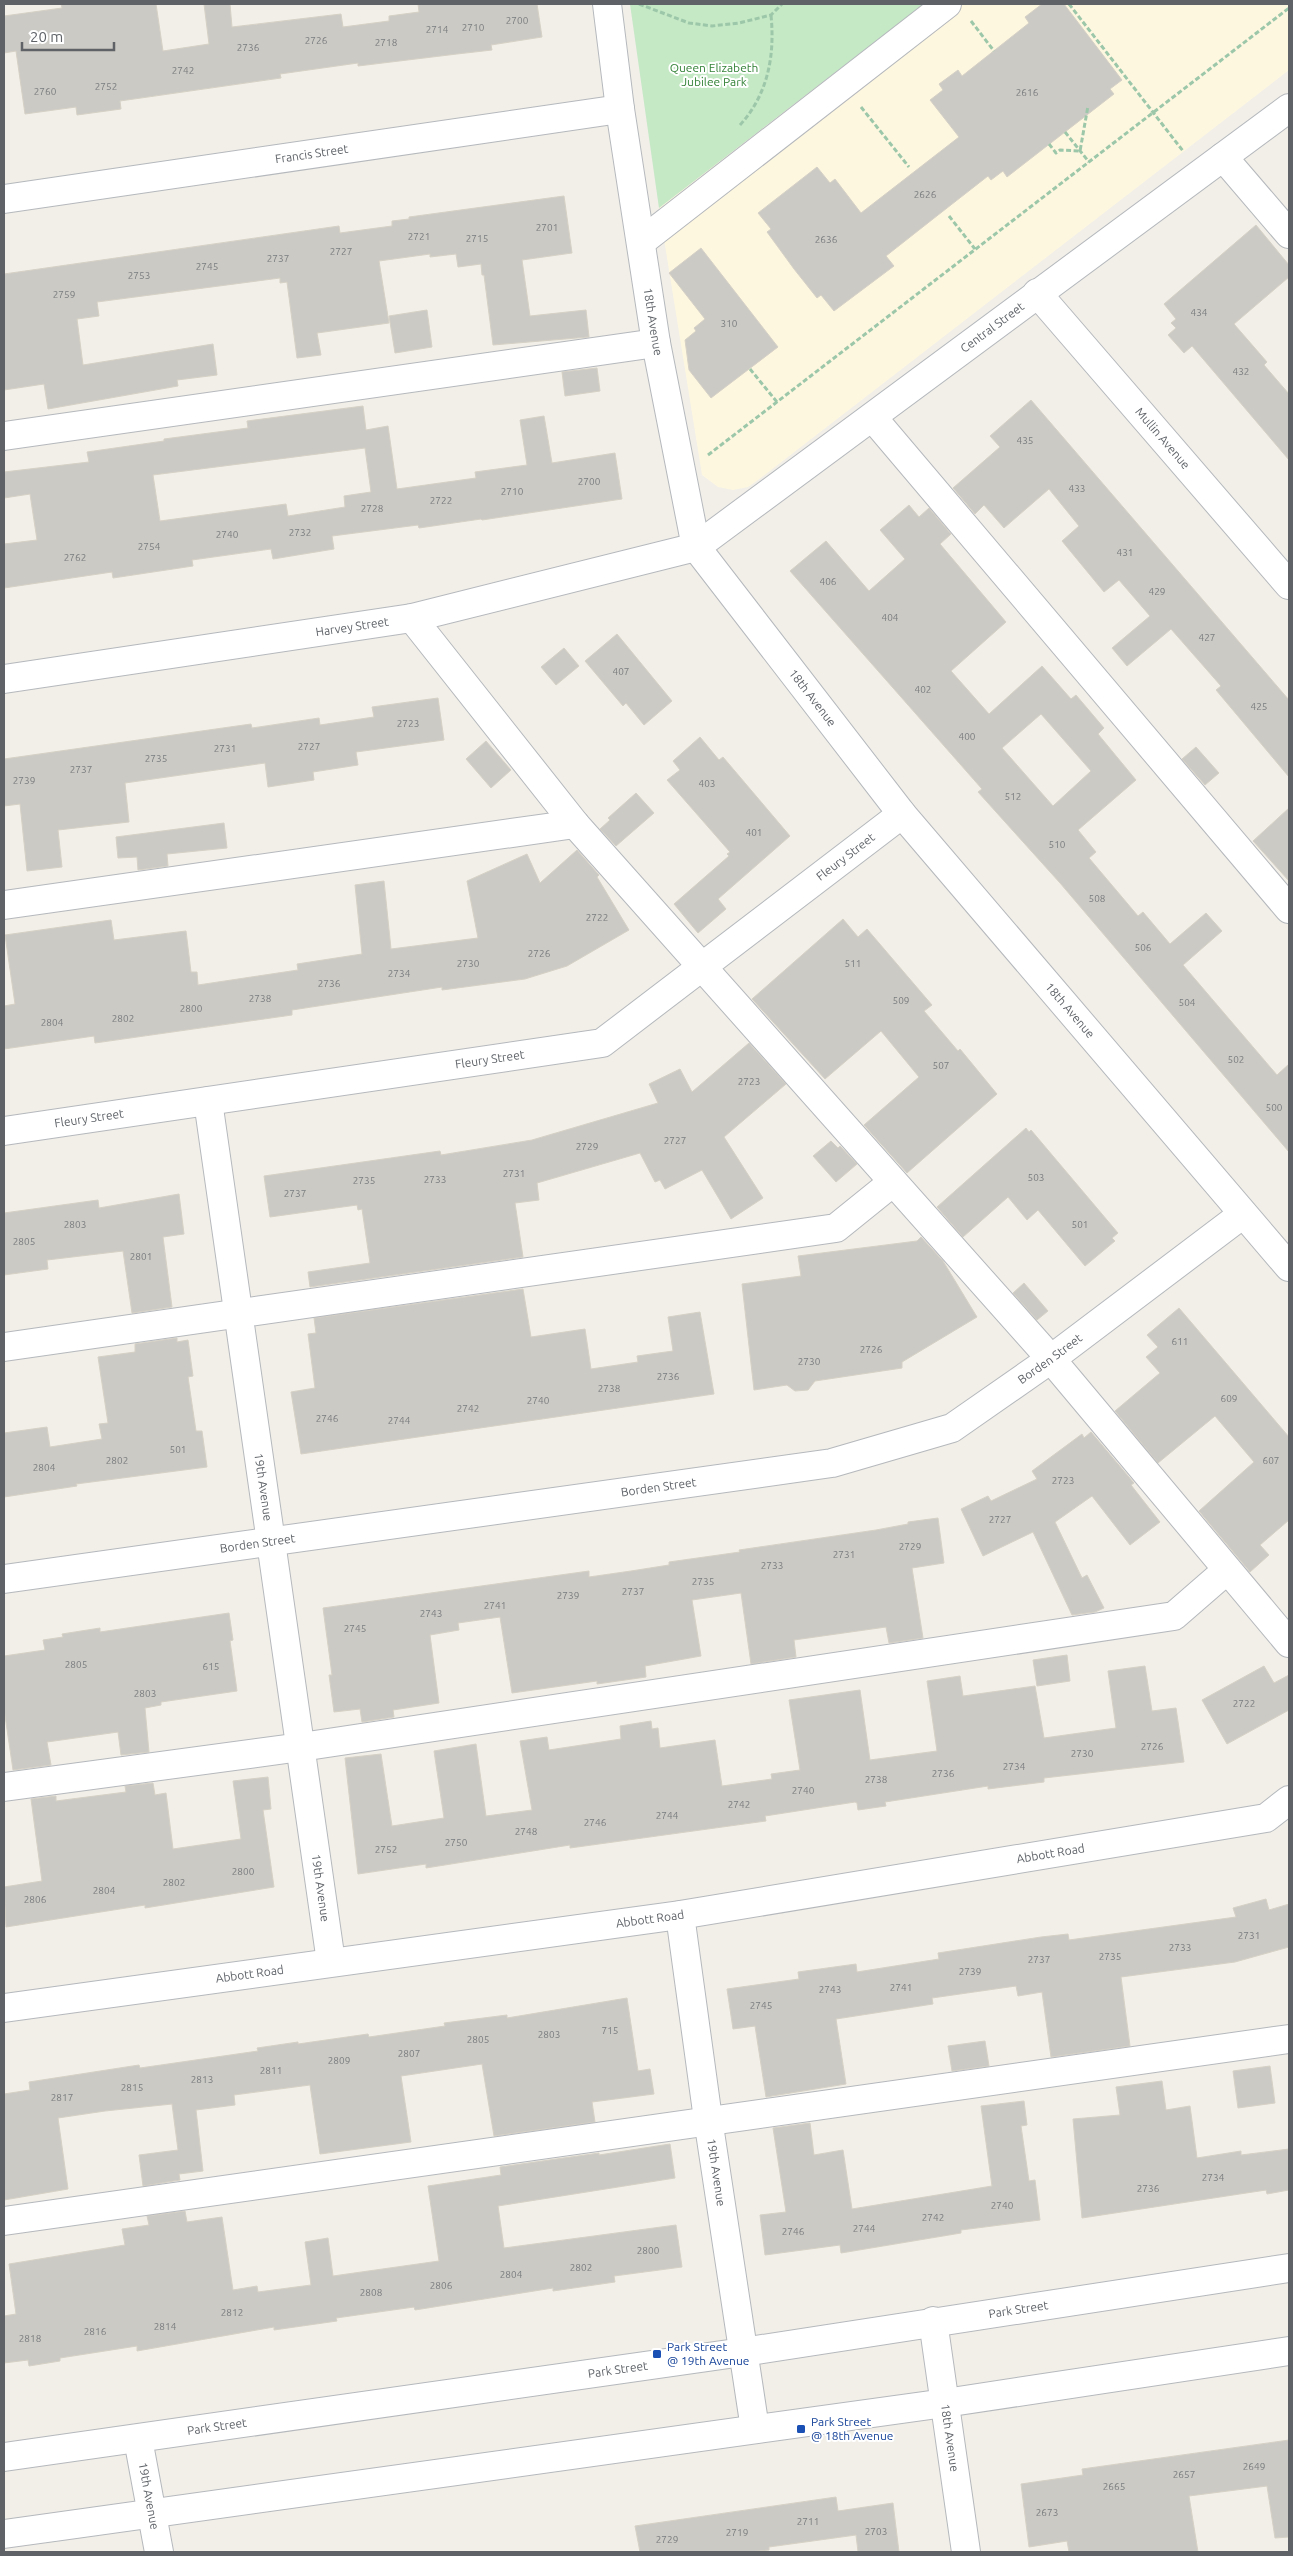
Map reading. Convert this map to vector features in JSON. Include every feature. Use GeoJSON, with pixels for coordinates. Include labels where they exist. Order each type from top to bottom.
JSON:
{"type":"FeatureCollection","features":[{"type":"Feature","properties":{"kind":"street","name":"18th Avenue"},"geometry":{"type":"LineString","coordinates":[[607,4],[620,109],[656,342],[696,547],[902,814],[1289,1267]]}},
{"type":"Feature","properties":{"kind":"street"},"geometry":{"type":"LineString","coordinates":[[641,242],[947,4]]}},
{"type":"Feature","properties":{"kind":"street","name":"Central Street"},"geometry":{"type":"LineString","coordinates":[[696,547],[873,418],[1037,293],[1289,108]]}},
{"type":"Feature","properties":{"kind":"street","name":"Francis Street"},"geometry":{"type":"LineString","coordinates":[[4,199],[620,109]]}},
{"type":"Feature","properties":{"kind":"street"},"geometry":{"type":"LineString","coordinates":[[1223,157],[1289,234]]}},
{"type":"Feature","properties":{"kind":"street","name":"Mullin Avenue"},"geometry":{"type":"LineString","coordinates":[[1037,293],[1289,585]]}},
{"type":"Feature","properties":{"kind":"street"},"geometry":{"type":"LineString","coordinates":[[4,436],[656,342]]}},
{"type":"Feature","properties":{"kind":"street"},"geometry":{"type":"LineString","coordinates":[[873,418],[1289,909]]}},
{"type":"Feature","properties":{"kind":"street","name":"Harvey Street"},"geometry":{"type":"LineString","coordinates":[[4,679],[412,618],[696,547]]}},
{"type":"Feature","properties":{"kind":"street"},"geometry":{"type":"LineString","coordinates":[[412,618],[574,824],[1051,1359],[1289,1643]]}},
{"type":"Feature","properties":{"kind":"street","name":"Fleury Street"},"geometry":{"type":"LineString","coordinates":[[4,1131],[602,1043],[701,965],[902,814]]}},
{"type":"Feature","properties":{"kind":"street"},"geometry":{"type":"LineString","coordinates":[[4,905],[574,824]]}},
{"type":"Feature","properties":{"kind":"street","name":"19th Avenue"},"geometry":{"type":"LineString","coordinates":[[208,1101],[273,1543],[331,1962]]}},
{"type":"Feature","properties":{"kind":"street"},"geometry":{"type":"LineString","coordinates":[[4,1347],[836,1228],[893,1182]]}},
{"type":"Feature","properties":{"kind":"street","name":"Borden Street"},"geometry":{"type":"LineString","coordinates":[[4,1580],[832,1463],[952,1428],[1051,1359],[1243,1214]]}},
{"type":"Feature","properties":{"kind":"street"},"geometry":{"type":"LineString","coordinates":[[4,1787],[301,1747],[1174,1616],[1227,1570]]}},
{"type":"Feature","properties":{"kind":"street","name":"Abbott Road"},"geometry":{"type":"LineString","coordinates":[[4,2008],[680,1914],[1266,1818],[1289,1800]]}},
{"type":"Feature","properties":{"kind":"street","name":"19th Avenue"},"geometry":{"type":"LineString","coordinates":[[680,1914],[708,2120],[755,2429]]}},
{"type":"Feature","properties":{"kind":"street"},"geometry":{"type":"LineString","coordinates":[[4,2220],[1289,2039]]}},
{"type":"Feature","properties":{"kind":"street","name":"Park Street"},"geometry":{"type":"LineString","coordinates":[[4,2457],[743,2352],[933,2321],[1289,2268]]}},
{"type":"Feature","properties":{"kind":"street","name":"18th Avenue"},"geometry":{"type":"LineString","coordinates":[[933,2321],[966,2552]]}},
{"type":"Feature","properties":{"kind":"street"},"geometry":{"type":"LineString","coordinates":[[4,2534],[945,2404],[1289,2351]]}},
{"type":"Feature","properties":{"kind":"street","name":"19th Avenue"},"geometry":{"type":"LineString","coordinates":[[138,2439],[159,2552]]}},
{"type":"Feature","properties":{"kind":"path"},"geometry":{"type":"LineString","coordinates":[[639,4],[689,23],[712,26],[739,23],[771,15],[782,4]]}},
{"type":"Feature","properties":{"kind":"path"},"geometry":{"type":"LineString","coordinates":[[1069,4],[1200,173]]}},
{"type":"Feature","properties":{"kind":"path"},"geometry":{"type":"LineString","coordinates":[[682,475],[1289,8]]}},
{"type":"Feature","properties":{"kind":"path"},"geometry":{"type":"LineString","coordinates":[[734,132],[750,114],[772,65],[773,37],[771,15]]}},
{"type":"Feature","properties":{"kind":"path"},"geometry":{"type":"LineString","coordinates":[[970,19],[994,51]]}},
{"type":"Feature","properties":{"kind":"path"},"geometry":{"type":"LineString","coordinates":[[843,84],[909,167]]}},
{"type":"Feature","properties":{"kind":"path"},"geometry":{"type":"LineString","coordinates":[[1080,151],[1088,106]]}},
{"type":"Feature","properties":{"kind":"path"},"geometry":{"type":"LineString","coordinates":[[1065,132],[1089,162]]}},
{"type":"Feature","properties":{"kind":"path"},"geometry":{"type":"LineString","coordinates":[[1049,144],[1056,153],[1060,150],[1080,151]]}},
{"type":"Feature","properties":{"kind":"path"},"geometry":{"type":"LineString","coordinates":[[949,216],[975,250]]}},
{"type":"Feature","properties":{"kind":"path"},"geometry":{"type":"LineString","coordinates":[[750,369],[776,402]]}},
{"type":"Feature","properties":{"kind":"shaded area"},"geometry":{"type":"Polygon","coordinates":[[[924,4],[1289,4],[1289,70],[758,480],[748,487],[733,490],[718,487],[702,475],[659,208],[924,4]]]}},
{"type":"Feature","properties":{"kind":"green space","name":"Queen Elizabeth Jubilee Park"},"geometry":{"type":"Polygon","coordinates":[[[630,4],[924,4],[659,208],[630,4]]]}},
{"type":"Feature","properties":{"kind":"building"},"geometry":{"type":"Polygon","coordinates":[[[61,4],[156,4],[163,51],[209,44],[204,4],[230,4],[232,27],[341,14],[343,27],[389,21],[389,16],[419,12],[418,4],[537,4],[542,37],[491,45],[492,50],[358,66],[358,63],[280,74],[281,78],[120,101],[121,109],[77,115],[76,107],[25,114],[16,51],[4,53],[4,16],[62,8],[61,4]]]}},
{"type":"Feature","properties":{"kind":"building"},"geometry":{"type":"Polygon","coordinates":[[[1042,4],[1064,4],[1122,80],[1110,89],[1114,94],[1007,177],[1003,171],[991,180],[988,176],[886,256],[894,266],[834,311],[821,295],[817,298],[794,269],[767,232],[771,229],[758,213],[817,167],[830,183],[835,179],[861,213],[959,137],[930,100],[943,90],[939,84],[958,70],[962,76],[1029,23],[1025,17],[1042,4]]]}},
{"type":"Feature","properties":{"kind":"building"},"geometry":{"type":"Polygon","coordinates":[[[564,196],[572,253],[522,260],[530,316],[586,310],[589,337],[493,345],[481,264],[458,267],[456,254],[430,257],[430,254],[379,261],[389,323],[317,333],[321,355],[297,358],[287,282],[280,283],[280,278],[97,302],[99,316],[77,319],[83,365],[213,344],[217,375],[177,380],[178,386],[48,409],[44,384],[4,390],[4,274],[339,226],[340,233],[392,226],[392,221],[409,219],[409,217],[564,196]]]}},
{"type":"Feature","properties":{"kind":"building"},"geometry":{"type":"Polygon","coordinates":[[[1256,225],[1289,265],[1289,277],[1234,324],[1267,362],[1264,365],[1289,394],[1289,460],[1192,346],[1184,353],[1168,335],[1176,328],[1171,323],[1176,319],[1164,304],[1256,225]]]}},
{"type":"Feature","properties":{"kind":"building"},"geometry":{"type":"Polygon","coordinates":[[[701,248],[778,347],[711,398],[689,370],[685,340],[696,331],[694,328],[705,319],[669,273],[701,248]]]}},
{"type":"Feature","properties":{"kind":"building"},"geometry":{"type":"Polygon","coordinates":[[[427,310],[432,347],[395,353],[389,316],[427,310]]]}},
{"type":"Feature","properties":{"kind":"building"},"geometry":{"type":"Polygon","coordinates":[[[597,368],[600,391],[565,396],[562,372],[597,368]]]}},
{"type":"Feature","properties":{"kind":"building"},"geometry":{"type":"Polygon","coordinates":[[[1031,400],[1289,700],[1289,777],[1216,690],[1221,686],[1171,629],[1127,666],[1112,648],[1150,616],[1119,580],[1104,592],[1062,541],[1079,526],[1049,489],[1004,528],[984,505],[975,514],[953,488],[1000,447],[990,436],[1031,400]]]}},
{"type":"Feature","properties":{"kind":"building"},"geometry":{"type":"Polygon","coordinates":[[[363,406],[366,430],[388,426],[397,489],[476,478],[475,472],[527,465],[520,420],[544,416],[552,463],[615,453],[622,499],[482,520],[419,528],[418,525],[332,536],[334,549],[273,559],[271,549],[192,560],[193,566],[113,578],[112,572],[4,588],[4,544],[37,540],[30,494],[4,498],[4,472],[89,462],[87,452],[164,441],[164,439],[248,428],[247,421],[363,406]],[[365,448],[153,475],[160,521],[286,504],[288,516],[345,507],[344,496],[371,492],[365,448]]]}},
{"type":"Feature","properties":{"kind":"building"},"geometry":{"type":"Polygon","coordinates":[[[909,505],[919,517],[929,508],[951,534],[940,544],[1006,622],[951,671],[989,714],[1042,666],[1071,699],[1076,695],[1104,728],[1098,734],[1136,780],[1078,830],[1096,852],[1089,858],[1138,916],[1143,912],[1170,944],[1206,913],[1222,931],[1183,965],[1277,1075],[1289,1064],[1289,1152],[1060,883],[978,792],[982,789],[790,571],[826,541],[869,591],[905,559],[880,530],[909,505]],[[1041,714],[1002,748],[1053,806],[1091,771],[1041,714]]]}},
{"type":"Feature","properties":{"kind":"building"},"geometry":{"type":"Polygon","coordinates":[[[617,634],[672,701],[644,725],[626,703],[623,706],[585,661],[617,634]]]}},
{"type":"Feature","properties":{"kind":"building"},"geometry":{"type":"Polygon","coordinates":[[[564,648],[579,666],[556,685],[541,667],[564,648]]]}},
{"type":"Feature","properties":{"kind":"building"},"geometry":{"type":"Polygon","coordinates":[[[438,698],[444,740],[356,752],[358,765],[313,772],[314,780],[268,787],[265,763],[125,783],[129,822],[58,830],[62,867],[27,871],[20,804],[4,806],[4,759],[251,724],[252,728],[319,718],[320,725],[374,717],[372,707],[438,698]]]}},
{"type":"Feature","properties":{"kind":"building"},"geometry":{"type":"Polygon","coordinates":[[[700,737],[719,760],[723,757],[790,836],[718,899],[726,909],[698,933],[674,904],[729,856],[727,854],[730,852],[667,780],[680,770],[673,761],[700,737]]]}},
{"type":"Feature","properties":{"kind":"building"},"geometry":{"type":"Polygon","coordinates":[[[486,741],[511,770],[491,788],[466,759],[486,741]]]}},
{"type":"Feature","properties":{"kind":"building"},"geometry":{"type":"Polygon","coordinates":[[[1196,747],[1219,773],[1205,785],[1182,759],[1196,747]]]}},
{"type":"Feature","properties":{"kind":"building"},"geometry":{"type":"Polygon","coordinates":[[[636,793],[654,813],[616,846],[600,829],[610,820],[608,818],[636,793]]]}},
{"type":"Feature","properties":{"kind":"building"},"geometry":{"type":"Polygon","coordinates":[[[1289,808],[1289,881],[1253,841],[1289,808]]]}},
{"type":"Feature","properties":{"kind":"building"},"geometry":{"type":"Polygon","coordinates":[[[224,823],[227,848],[167,854],[168,866],[138,870],[137,857],[118,858],[116,837],[224,823]]]}},
{"type":"Feature","properties":{"kind":"building"},"geometry":{"type":"Polygon","coordinates":[[[577,850],[599,875],[597,877],[629,930],[567,966],[525,979],[442,990],[442,987],[292,1010],[292,1015],[95,1043],[94,1036],[4,1049],[4,1006],[15,1004],[5,935],[111,920],[114,940],[186,931],[191,972],[197,972],[198,985],[298,970],[297,964],[362,954],[355,885],[384,881],[391,949],[478,938],[467,881],[527,854],[540,883],[577,850]]]}},
{"type":"Feature","properties":{"kind":"building"},"geometry":{"type":"Polygon","coordinates":[[[843,919],[858,937],[867,929],[932,1005],[924,1011],[958,1051],[960,1049],[997,1094],[907,1173],[864,1125],[919,1077],[881,1031],[825,1079],[752,999],[843,919]]]}},
{"type":"Feature","properties":{"kind":"building"},"geometry":{"type":"Polygon","coordinates":[[[749,1043],[786,1084],[724,1137],[763,1198],[731,1219],[702,1170],[665,1189],[660,1180],[655,1182],[640,1153],[537,1183],[539,1200],[515,1203],[523,1257],[310,1287],[308,1272],[370,1263],[362,1209],[358,1210],[357,1205],[270,1217],[264,1176],[440,1151],[441,1155],[532,1140],[658,1103],[649,1084],[680,1069],[692,1092],[749,1043]]]}},
{"type":"Feature","properties":{"kind":"building"},"geometry":{"type":"Polygon","coordinates":[[[1026,1128],[1029,1132],[1031,1130],[1118,1233],[1112,1238],[1115,1241],[1085,1266],[1038,1210],[1027,1220],[1008,1197],[963,1237],[937,1207],[1026,1128]]]}},
{"type":"Feature","properties":{"kind":"building"},"geometry":{"type":"Polygon","coordinates":[[[831,1141],[838,1148],[840,1146],[857,1164],[836,1182],[813,1156],[831,1141]]]}},
{"type":"Feature","properties":{"kind":"building"},"geometry":{"type":"Polygon","coordinates":[[[179,1194],[184,1234],[163,1237],[172,1307],[132,1313],[123,1251],[47,1260],[48,1269],[4,1275],[4,1213],[98,1200],[99,1208],[179,1194]]]}},
{"type":"Feature","properties":{"kind":"building"},"geometry":{"type":"Polygon","coordinates":[[[921,1237],[943,1261],[977,1317],[902,1362],[902,1368],[815,1381],[808,1390],[795,1391],[787,1385],[754,1390],[742,1284],[801,1276],[798,1256],[917,1241],[921,1237]]]}},
{"type":"Feature","properties":{"kind":"building"},"geometry":{"type":"Polygon","coordinates":[[[1024,1283],[1048,1311],[1037,1320],[1013,1293],[1024,1283]]]}},
{"type":"Feature","properties":{"kind":"building"},"geometry":{"type":"Polygon","coordinates":[[[523,1289],[531,1337],[585,1329],[591,1369],[638,1362],[637,1356],[673,1351],[668,1317],[700,1312],[714,1394],[301,1454],[291,1392],[315,1388],[308,1334],[316,1333],[314,1318],[523,1289]]]}},
{"type":"Feature","properties":{"kind":"building"},"geometry":{"type":"Polygon","coordinates":[[[1179,1308],[1289,1437],[1289,1520],[1260,1545],[1269,1555],[1250,1572],[1199,1511],[1254,1462],[1215,1416],[1158,1463],[1115,1411],[1160,1373],[1146,1357],[1158,1347],[1147,1335],[1179,1308]]]}},
{"type":"Feature","properties":{"kind":"building"},"geometry":{"type":"Polygon","coordinates":[[[177,1338],[177,1342],[188,1340],[193,1376],[188,1377],[196,1431],[202,1431],[207,1467],[76,1484],[77,1486],[4,1497],[4,1433],[47,1427],[50,1447],[102,1439],[99,1424],[108,1423],[98,1357],[135,1352],[135,1344],[177,1338]]]}},
{"type":"Feature","properties":{"kind":"building"},"geometry":{"type":"Polygon","coordinates":[[[1091,1432],[1134,1483],[1131,1485],[1160,1522],[1130,1545],[1092,1496],[1055,1522],[1082,1578],[1087,1575],[1104,1608],[1095,1612],[1072,1615],[1033,1532],[983,1556],[961,1509],[988,1496],[991,1501],[1037,1479],[1032,1471],[1082,1434],[1084,1438],[1091,1432]]]}},
{"type":"Feature","properties":{"kind":"building"},"geometry":{"type":"Polygon","coordinates":[[[938,1518],[944,1563],[912,1568],[923,1638],[889,1643],[886,1627],[794,1640],[796,1657],[751,1664],[741,1593],[692,1600],[701,1656],[645,1666],[646,1677],[597,1684],[597,1681],[512,1693],[500,1617],[458,1623],[459,1630],[430,1635],[439,1703],[393,1710],[394,1717],[362,1722],[360,1709],[334,1712],[329,1675],[332,1675],[323,1608],[589,1571],[589,1577],[631,1571],[669,1565],[669,1562],[876,1530],[908,1524],[908,1522],[938,1518]]]}},
{"type":"Feature","properties":{"kind":"building"},"geometry":{"type":"Polygon","coordinates":[[[229,1613],[233,1640],[230,1641],[237,1691],[161,1702],[161,1705],[145,1708],[149,1752],[121,1755],[118,1732],[47,1742],[51,1765],[13,1770],[4,1709],[4,1656],[45,1650],[43,1640],[63,1637],[62,1634],[100,1628],[100,1632],[229,1613]]]}},
{"type":"Feature","properties":{"kind":"building"},"geometry":{"type":"Polygon","coordinates":[[[1067,1655],[1070,1681],[1037,1686],[1033,1660],[1067,1655]]]}},
{"type":"Feature","properties":{"kind":"building"},"geometry":{"type":"Polygon","coordinates":[[[1145,1666],[1152,1711],[1176,1708],[1184,1762],[1044,1778],[1044,1782],[988,1789],[988,1786],[885,1802],[886,1806],[858,1810],[857,1803],[855,1802],[765,1816],[766,1821],[570,1848],[570,1845],[426,1868],[426,1864],[358,1874],[345,1758],[381,1754],[392,1826],[444,1818],[434,1751],[476,1744],[486,1816],[532,1810],[520,1741],[547,1737],[549,1750],[621,1739],[620,1726],[651,1721],[652,1729],[658,1728],[660,1748],[715,1740],[722,1786],[772,1779],[771,1774],[800,1770],[789,1700],[860,1690],[870,1760],[937,1751],[927,1681],[960,1676],[963,1696],[1035,1686],[1044,1738],[1116,1728],[1108,1671],[1145,1666]]]}},
{"type":"Feature","properties":{"kind":"building"},"geometry":{"type":"Polygon","coordinates":[[[1264,1666],[1274,1683],[1289,1675],[1289,1710],[1227,1744],[1202,1700],[1264,1666]]]}},
{"type":"Feature","properties":{"kind":"building"},"geometry":{"type":"Polygon","coordinates":[[[268,1777],[271,1809],[263,1810],[274,1887],[145,1908],[145,1905],[6,1927],[4,1887],[42,1881],[31,1799],[56,1796],[56,1801],[126,1792],[125,1786],[153,1783],[155,1795],[166,1793],[173,1849],[241,1839],[233,1781],[268,1777]]]}},
{"type":"Feature","properties":{"kind":"building"},"geometry":{"type":"Polygon","coordinates":[[[1266,1899],[1269,1910],[1289,1904],[1289,1947],[1235,1962],[1121,1977],[1130,2046],[1051,2057],[1042,1992],[1018,1996],[1016,1986],[932,1998],[933,2004],[836,2019],[846,2084],[766,2097],[755,2026],[733,2029],[727,1989],[799,1979],[798,1972],[856,1964],[857,1972],[939,1959],[938,1953],[1041,1937],[1068,1934],[1069,1940],[1236,1917],[1233,1908],[1266,1899]]]}},
{"type":"Feature","properties":{"kind":"building"},"geometry":{"type":"Polygon","coordinates":[[[627,1998],[638,2071],[650,2069],[654,2094],[592,2102],[595,2122],[494,2136],[482,2064],[401,2076],[411,2142],[320,2154],[310,2085],[234,2095],[235,2105],[196,2110],[203,2171],[179,2174],[180,2180],[143,2186],[139,2155],[178,2150],[172,2104],[105,2111],[58,2118],[68,2189],[4,2200],[4,2094],[30,2090],[29,2082],[139,2065],[140,2068],[258,2051],[257,2048],[298,2042],[298,2044],[368,2034],[369,2037],[445,2026],[444,2023],[507,2015],[507,2018],[627,1998]]]}},
{"type":"Feature","properties":{"kind":"building"},"geometry":{"type":"Polygon","coordinates":[[[985,2041],[989,2066],[952,2071],[948,2046],[985,2041]]]}},
{"type":"Feature","properties":{"kind":"building"},"geometry":{"type":"Polygon","coordinates":[[[1270,2066],[1275,2103],[1238,2108],[1233,2071],[1270,2066]]]}},
{"type":"Feature","properties":{"kind":"building"},"geometry":{"type":"Polygon","coordinates":[[[1162,2081],[1166,2110],[1190,2106],[1197,2158],[1241,2151],[1241,2155],[1289,2149],[1289,2190],[1267,2194],[1266,2190],[1082,2218],[1073,2119],[1120,2115],[1116,2087],[1162,2081]]]}},
{"type":"Feature","properties":{"kind":"building"},"geometry":{"type":"Polygon","coordinates":[[[1024,2101],[1027,2125],[1021,2126],[1029,2181],[1035,2180],[1040,2220],[961,2230],[961,2233],[841,2253],[840,2245],[765,2255],[760,2215],[786,2212],[773,2128],[810,2123],[814,2155],[843,2150],[852,2209],[992,2186],[981,2106],[1024,2101]]]}},
{"type":"Feature","properties":{"kind":"building"},"geometry":{"type":"Polygon","coordinates":[[[670,2144],[675,2178],[498,2206],[504,2248],[676,2225],[682,2267],[614,2276],[615,2282],[553,2291],[553,2288],[415,2310],[414,2307],[336,2318],[337,2321],[274,2330],[274,2327],[137,2351],[137,2346],[60,2358],[60,2361],[29,2366],[28,2360],[4,2363],[4,2316],[16,2314],[9,2264],[125,2245],[122,2229],[149,2225],[147,2216],[185,2211],[187,2222],[222,2217],[233,2290],[257,2286],[258,2292],[311,2285],[305,2242],[328,2238],[333,2276],[439,2261],[428,2186],[501,2175],[500,2167],[670,2144]]]}},
{"type":"Feature","properties":{"kind":"building"},"geometry":{"type":"Polygon","coordinates":[[[1289,2440],[1289,2537],[1275,2538],[1267,2486],[1189,2496],[1198,2552],[1069,2552],[1067,2541],[1029,2547],[1021,2484],[1083,2475],[1082,2469],[1289,2440]]]}},
{"type":"Feature","properties":{"kind":"building"},"geometry":{"type":"Polygon","coordinates":[[[836,2497],[838,2511],[893,2503],[899,2552],[858,2552],[856,2535],[769,2547],[769,2550],[750,2552],[640,2552],[635,2526],[836,2497]]]}},
{"type":"Feature","properties":{"kind":"place","name":"Park Street @ 19th Avenue"},"geometry":{"type":"Point","coordinates":[657,2354]}},
{"type":"Feature","properties":{"kind":"place","name":"Park Street @ 18th Avenue"},"geometry":{"type":"Point","coordinates":[801,2429]}}]}
